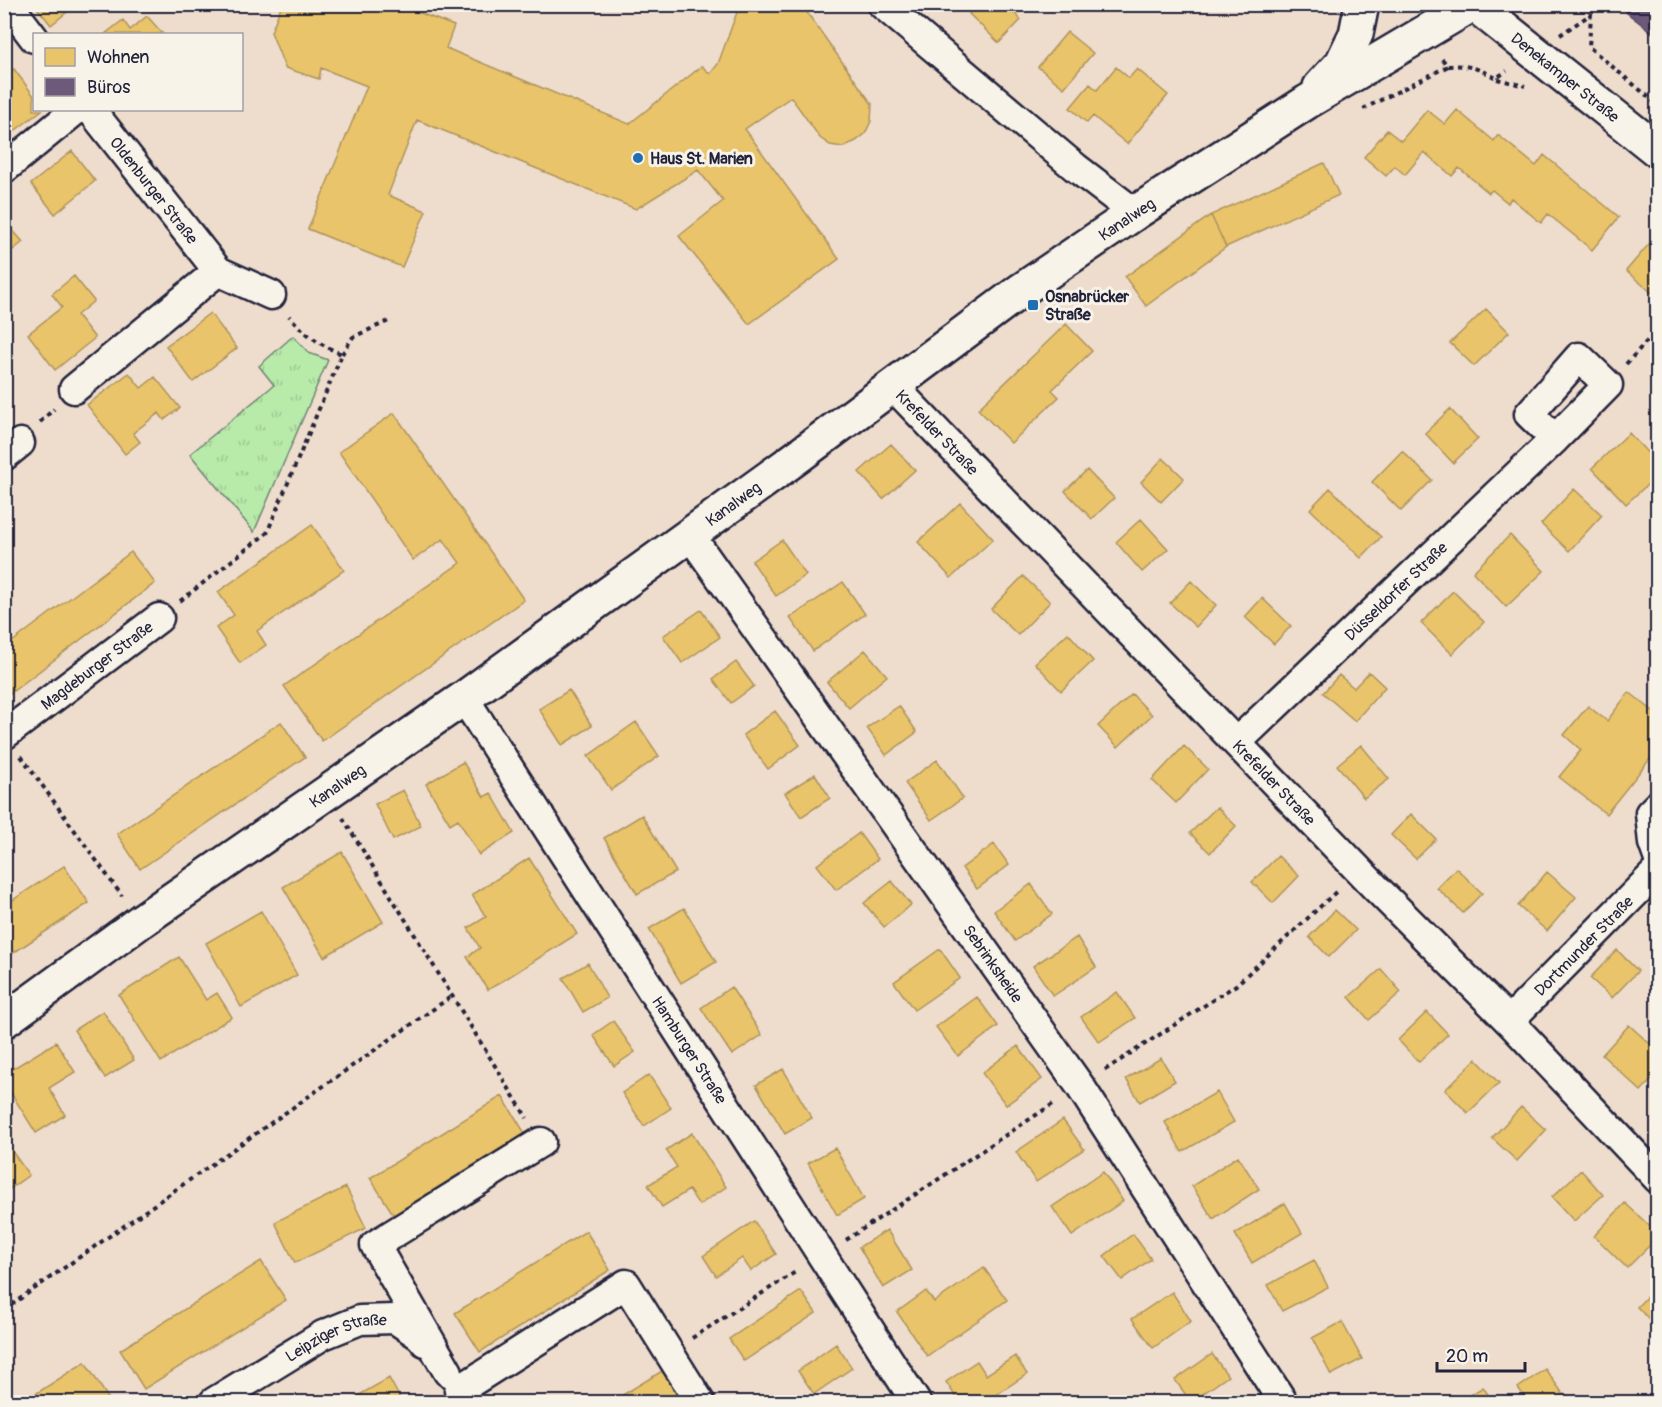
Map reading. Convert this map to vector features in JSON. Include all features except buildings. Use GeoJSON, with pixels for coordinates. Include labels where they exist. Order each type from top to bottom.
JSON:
{"type":"FeatureCollection","features":[{"type":"Feature","properties":{"kind":"street"},"geometry":{"type":"LineString","coordinates":[[8,4],[33,37]]}},
{"type":"Feature","properties":{"kind":"street"},"geometry":{"type":"LineString","coordinates":[[882,4],[1076,167],[1135,213]]}},
{"type":"Feature","properties":{"kind":"street"},"geometry":{"type":"LineString","coordinates":[[1307,102],[1342,63],[1356,34],[1362,4]]}},
{"type":"Feature","properties":{"kind":"street","name":"Kanalweg"},"geometry":{"type":"LineString","coordinates":[[4,1021],[141,921],[464,699],[1020,291],[1135,213],[1307,102],[1474,4]]}},
{"type":"Feature","properties":{"kind":"street","name":"Denekamper Straße"},"geometry":{"type":"LineString","coordinates":[[1474,4],[1658,151]]}},
{"type":"Feature","properties":{"kind":"street"},"geometry":{"type":"LineString","coordinates":[[4,169],[75,111]]}},
{"type":"Feature","properties":{"kind":"street","name":"Oldenburger Straße"},"geometry":{"type":"LineString","coordinates":[[92,111],[218,271],[271,295]]}},
{"type":"Feature","properties":{"kind":"street"},"geometry":{"type":"LineString","coordinates":[[74,389],[218,271]]}},
{"type":"Feature","properties":{"kind":"street"},"geometry":{"type":"LineString","coordinates":[[1555,439],[1528,414],[1579,357],[1608,385]]}},
{"type":"Feature","properties":{"kind":"street","name":"Düsseldorfer Straße"},"geometry":{"type":"LineString","coordinates":[[1237,742],[1555,439],[1608,385]]}},
{"type":"Feature","properties":{"kind":"street","name":"Krefelder Straße"},"geometry":{"type":"LineString","coordinates":[[893,386],[1359,870],[1509,1021],[1658,1179]]}},
{"type":"Feature","properties":{"kind":"street","name":"Sebrinksheide"},"geometry":{"type":"LineString","coordinates":[[690,535],[1080,1086],[1283,1402]]}},
{"type":"Feature","properties":{"kind":"street","name":"Magdeburger Straße"},"geometry":{"type":"LineString","coordinates":[[12,744],[159,618]]}},
{"type":"Feature","properties":{"kind":"street","name":"Hamburger Straße"},"geometry":{"type":"LineString","coordinates":[[464,699],[916,1402]]}},
{"type":"Feature","properties":{"kind":"street"},"geometry":{"type":"LineString","coordinates":[[1658,804],[1650,813],[1653,843],[1658,857]]}},
{"type":"Feature","properties":{"kind":"street","name":"Dortmunder Straße"},"geometry":{"type":"LineString","coordinates":[[1509,1021],[1658,870]]}},
{"type":"Feature","properties":{"kind":"street"},"geometry":{"type":"LineString","coordinates":[[541,1142],[375,1245],[458,1388],[626,1284],[700,1402]]}},
{"type":"Feature","properties":{"kind":"street","name":"Leipziger Straße"},"geometry":{"type":"LineString","coordinates":[[214,1402],[253,1392],[323,1335],[360,1320],[395,1319],[420,1336],[458,1388]]}},
{"type":"Feature","properties":{"kind":"path"},"geometry":{"type":"LineString","coordinates":[[1589,4],[1591,15],[1588,47],[1658,105]]}},
{"type":"Feature","properties":{"kind":"path"},"geometry":{"type":"LineString","coordinates":[[1354,113],[1448,66]]}},
{"type":"Feature","properties":{"kind":"path"},"geometry":{"type":"LineString","coordinates":[[271,295],[304,333],[323,346],[342,354]]}},
{"type":"Feature","properties":{"kind":"path"},"geometry":{"type":"LineString","coordinates":[[159,618],[267,533],[342,354],[353,337],[391,320]]}},
{"type":"Feature","properties":{"kind":"path"},"geometry":{"type":"LineString","coordinates":[[1608,385],[1658,329]]}},
{"type":"Feature","properties":{"kind":"path"},"geometry":{"type":"LineString","coordinates":[[12,449],[74,389]]}},
{"type":"Feature","properties":{"kind":"path"},"geometry":{"type":"LineString","coordinates":[[12,744],[141,921]]}},
{"type":"Feature","properties":{"kind":"path"},"geometry":{"type":"LineString","coordinates":[[337,808],[541,1142]]}},
{"type":"Feature","properties":{"kind":"path"},"geometry":{"type":"LineString","coordinates":[[669,1353],[822,1256],[1236,985],[1359,870]]}},
{"type":"Feature","properties":{"kind":"path"},"geometry":{"type":"LineString","coordinates":[[4,1310],[452,996]]}},
{"type":"Feature","properties":{"kind":"green space"},"geometry":{"type":"Polygon","coordinates":[[[293,336],[309,353],[328,360],[254,532],[190,454],[274,385],[259,366],[293,336]]]}},
{"type":"Feature","properties":{"kind":"place","name":"Haus St. Marien"},"geometry":{"type":"Point","coordinates":[638,158]}},
{"type":"Feature","properties":{"kind":"place","name":"Osnabrücker Straße"},"geometry":{"type":"Point","coordinates":[1033,305]}}]}
